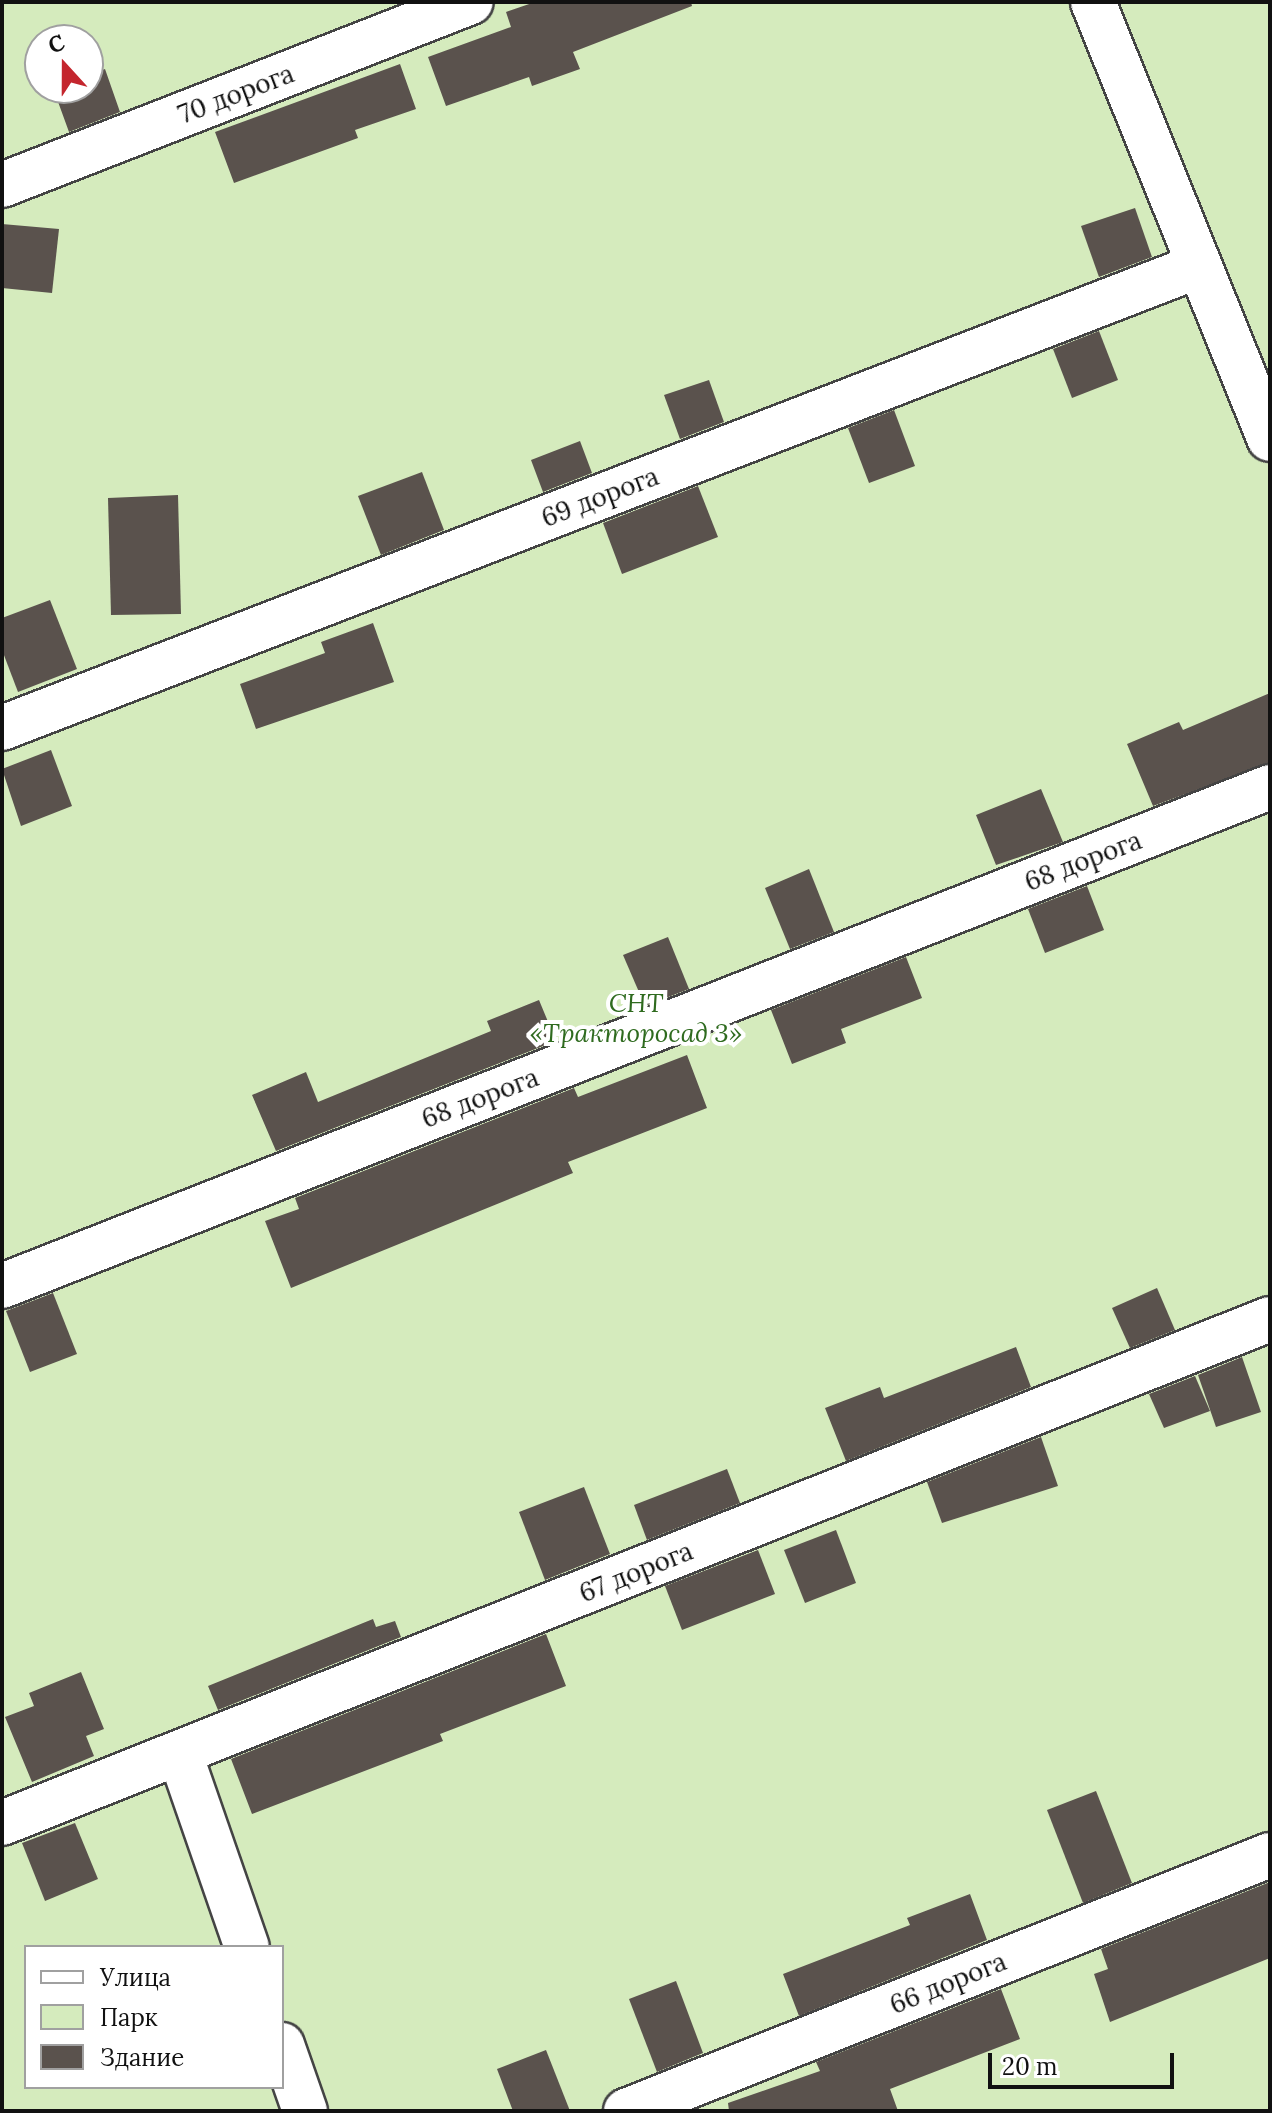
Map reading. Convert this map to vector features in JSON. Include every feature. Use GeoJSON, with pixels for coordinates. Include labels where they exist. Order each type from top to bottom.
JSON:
{"type":"FeatureCollection","features":[{"type":"Feature","properties":{"kind":"street","name":"70 дорога"},"geometry":{"type":"LineString","coordinates":[[2,185],[471,2]]}},
{"type":"Feature","properties":{"kind":"street"},"geometry":{"type":"LineString","coordinates":[[1093,2],[1270,439]]}},
{"type":"Feature","properties":{"kind":"street","name":"69 дорога"},"geometry":{"type":"LineString","coordinates":[[2,728],[1198,266]]}},
{"type":"Feature","properties":{"kind":"street","name":"68 дорога"},"geometry":{"type":"LineString","coordinates":[[2,1286],[1270,787]]}},
{"type":"Feature","properties":{"kind":"street","name":"67 дорога"},"geometry":{"type":"LineString","coordinates":[[2,1823],[1270,1319]]}},
{"type":"Feature","properties":{"kind":"street"},"geometry":{"type":"LineString","coordinates":[[180,1754],[246,1945]]}},
{"type":"Feature","properties":{"kind":"street","name":"66 дорога"},"geometry":{"type":"LineString","coordinates":[[626,2111],[1270,1855]]}},
{"type":"Feature","properties":{"kind":"street"},"geometry":{"type":"LineString","coordinates":[[284,2051],[305,2111]]}},
{"type":"Feature","properties":{"kind":"green space","name":"СНТ «Тракторосад 3»"},"geometry":{"type":"Polygon","coordinates":[[[2,2],[1270,2],[1270,2111],[2,2111],[2,2]]]}},
{"type":"Feature","properties":{"kind":"building"},"geometry":{"type":"Polygon","coordinates":[[[535,2],[691,2],[692,6],[573,52],[580,69],[532,86],[529,77],[446,106],[428,57],[511,27],[506,12],[535,2]]]}},
{"type":"Feature","properties":{"kind":"building"},"geometry":{"type":"Polygon","coordinates":[[[400,64],[416,109],[355,130],[358,138],[234,183],[215,132],[400,64]]]}},
{"type":"Feature","properties":{"kind":"building"},"geometry":{"type":"Polygon","coordinates":[[[104,69],[120,112],[69,132],[59,104],[104,104],[104,69]]]}},
{"type":"Feature","properties":{"kind":"building"},"geometry":{"type":"Polygon","coordinates":[[[1135,208],[1152,257],[1099,277],[1081,226],[1135,208]]]}},
{"type":"Feature","properties":{"kind":"building"},"geometry":{"type":"Polygon","coordinates":[[[2,224],[59,229],[52,293],[2,288],[2,224]]]}},
{"type":"Feature","properties":{"kind":"building"},"geometry":{"type":"Polygon","coordinates":[[[1099,331],[1118,380],[1072,398],[1053,349],[1099,331]]]}},
{"type":"Feature","properties":{"kind":"building"},"geometry":{"type":"Polygon","coordinates":[[[709,380],[724,422],[680,439],[664,395],[709,380]]]}},
{"type":"Feature","properties":{"kind":"building"},"geometry":{"type":"Polygon","coordinates":[[[894,410],[915,466],[869,483],[848,428],[894,410]]]}},
{"type":"Feature","properties":{"kind":"building"},"geometry":{"type":"Polygon","coordinates":[[[580,441],[592,473],[543,492],[531,460],[580,441]]]}},
{"type":"Feature","properties":{"kind":"building"},"geometry":{"type":"Polygon","coordinates":[[[422,472],[444,530],[381,555],[358,496],[422,472]]]}},
{"type":"Feature","properties":{"kind":"building"},"geometry":{"type":"Polygon","coordinates":[[[698,486],[718,537],[622,574],[603,523],[698,486]]]}},
{"type":"Feature","properties":{"kind":"building"},"geometry":{"type":"Polygon","coordinates":[[[178,495],[181,614],[111,615],[108,498],[178,495]]]}},
{"type":"Feature","properties":{"kind":"building"},"geometry":{"type":"Polygon","coordinates":[[[50,600],[77,669],[18,692],[2,650],[2,618],[50,600]]]}},
{"type":"Feature","properties":{"kind":"building"},"geometry":{"type":"Polygon","coordinates":[[[373,623],[394,682],[256,729],[240,684],[325,653],[321,642],[373,623]]]}},
{"type":"Feature","properties":{"kind":"building"},"geometry":{"type":"Polygon","coordinates":[[[1270,693],[1270,763],[1153,806],[1127,744],[1179,722],[1183,730],[1270,693]]]}},
{"type":"Feature","properties":{"kind":"building"},"geometry":{"type":"Polygon","coordinates":[[[51,750],[72,806],[21,826],[2,769],[51,750]]]}},
{"type":"Feature","properties":{"kind":"building"},"geometry":{"type":"Polygon","coordinates":[[[1041,789],[1063,842],[996,865],[976,815],[1041,789]]]}},
{"type":"Feature","properties":{"kind":"building"},"geometry":{"type":"Polygon","coordinates":[[[809,869],[834,932],[790,949],[765,888],[809,869]]]}},
{"type":"Feature","properties":{"kind":"building"},"geometry":{"type":"Polygon","coordinates":[[[1087,886],[1104,930],[1045,953],[1028,909],[1087,886]]]}},
{"type":"Feature","properties":{"kind":"building"},"geometry":{"type":"Polygon","coordinates":[[[668,937],[689,989],[645,1006],[623,955],[668,937]]]}},
{"type":"Feature","properties":{"kind":"building"},"geometry":{"type":"Polygon","coordinates":[[[906,957],[922,998],[841,1029],[846,1043],[792,1064],[771,1010],[906,957]]]}},
{"type":"Feature","properties":{"kind":"building"},"geometry":{"type":"Polygon","coordinates":[[[539,1000],[556,1041],[276,1151],[252,1095],[306,1072],[318,1102],[491,1031],[487,1021],[539,1000]]]}},
{"type":"Feature","properties":{"kind":"building"},"geometry":{"type":"Polygon","coordinates":[[[687,1055],[707,1108],[568,1162],[573,1173],[291,1288],[265,1221],[299,1209],[295,1198],[574,1088],[578,1097],[687,1055]]]}},
{"type":"Feature","properties":{"kind":"building"},"geometry":{"type":"Polygon","coordinates":[[[1157,1288],[1175,1330],[1130,1348],[1112,1308],[1157,1288]]]}},
{"type":"Feature","properties":{"kind":"building"},"geometry":{"type":"Polygon","coordinates":[[[53,1293],[77,1354],[30,1372],[6,1311],[53,1293]]]}},
{"type":"Feature","properties":{"kind":"building"},"geometry":{"type":"Polygon","coordinates":[[[1016,1347],[1031,1387],[846,1461],[825,1408],[880,1387],[884,1398],[1016,1347]]]}},
{"type":"Feature","properties":{"kind":"building"},"geometry":{"type":"Polygon","coordinates":[[[1242,1357],[1261,1412],[1216,1427],[1198,1375],[1242,1357]]]}},
{"type":"Feature","properties":{"kind":"building"},"geometry":{"type":"Polygon","coordinates":[[[1195,1376],[1210,1411],[1164,1428],[1149,1394],[1195,1376]]]}},
{"type":"Feature","properties":{"kind":"building"},"geometry":{"type":"Polygon","coordinates":[[[1041,1437],[1058,1486],[942,1523],[927,1482],[1041,1437]]]}},
{"type":"Feature","properties":{"kind":"building"},"geometry":{"type":"Polygon","coordinates":[[[727,1469],[740,1503],[647,1540],[634,1505],[727,1469]]]}},
{"type":"Feature","properties":{"kind":"building"},"geometry":{"type":"Polygon","coordinates":[[[584,1487],[610,1554],[545,1580],[519,1512],[584,1487]]]}},
{"type":"Feature","properties":{"kind":"building"},"geometry":{"type":"Polygon","coordinates":[[[836,1530],[856,1583],[805,1603],[784,1550],[836,1530]]]}},
{"type":"Feature","properties":{"kind":"building"},"geometry":{"type":"Polygon","coordinates":[[[758,1550],[775,1594],[682,1630],[665,1586],[758,1550]]]}},
{"type":"Feature","properties":{"kind":"building"},"geometry":{"type":"Polygon","coordinates":[[[373,1619],[376,1627],[395,1621],[401,1637],[218,1710],[208,1686],[373,1619]]]}},
{"type":"Feature","properties":{"kind":"building"},"geometry":{"type":"Polygon","coordinates":[[[546,1634],[566,1686],[440,1734],[443,1741],[252,1814],[231,1759],[546,1634]]]}},
{"type":"Feature","properties":{"kind":"building"},"geometry":{"type":"Polygon","coordinates":[[[81,1672],[104,1729],[86,1736],[94,1756],[32,1782],[5,1717],[34,1706],[29,1693],[81,1672]]]}},
{"type":"Feature","properties":{"kind":"building"},"geometry":{"type":"Polygon","coordinates":[[[1096,1791],[1132,1883],[1083,1903],[1047,1810],[1096,1791]]]}},
{"type":"Feature","properties":{"kind":"building"},"geometry":{"type":"Polygon","coordinates":[[[75,1823],[98,1879],[45,1901],[22,1843],[75,1823]]]}},
{"type":"Feature","properties":{"kind":"building"},"geometry":{"type":"Polygon","coordinates":[[[1270,1882],[1270,1958],[1110,2022],[1094,1974],[1108,1969],[1101,1949],[1270,1882]]]}},
{"type":"Feature","properties":{"kind":"building"},"geometry":{"type":"Polygon","coordinates":[[[970,1894],[987,1940],[799,2016],[783,1974],[910,1925],[907,1918],[970,1894]]]}},
{"type":"Feature","properties":{"kind":"building"},"geometry":{"type":"Polygon","coordinates":[[[676,1981],[703,2053],[657,2072],[629,1999],[676,1981]]]}},
{"type":"Feature","properties":{"kind":"building"},"geometry":{"type":"Polygon","coordinates":[[[1001,1989],[1020,2039],[890,2089],[898,2111],[729,2111],[728,2103],[820,2071],[816,2062],[1001,1989]]]}},
{"type":"Feature","properties":{"kind":"building"},"geometry":{"type":"Polygon","coordinates":[[[546,2050],[570,2111],[513,2111],[497,2069],[546,2050]]]}}]}
